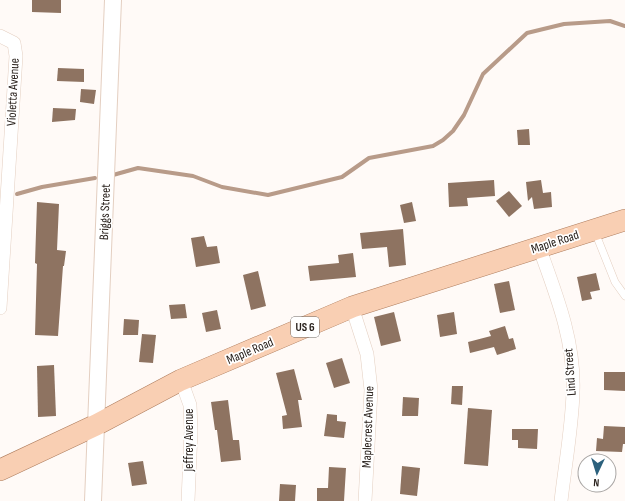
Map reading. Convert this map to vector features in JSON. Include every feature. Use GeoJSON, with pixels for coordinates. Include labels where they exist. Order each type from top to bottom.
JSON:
{"type":"FeatureCollection","features":[{"type":"Feature","properties":{"kind":"main road","name":"Maple Road"},"geometry":{"type":"LineString","coordinates":[[0,470],[96,425],[181,380],[352,307],[625,220]]}},
{"type":"Feature","properties":{"kind":"street","name":"Briggs Street"},"geometry":{"type":"LineString","coordinates":[[93,501],[113,0]]}},
{"type":"Feature","properties":{"kind":"street","name":"Violetta Avenue"},"geometry":{"type":"LineString","coordinates":[[0,36],[14,44],[16,56],[0,308]]}},
{"type":"Feature","properties":{"kind":"street","name":"Lind Street"},"geometry":{"type":"LineString","coordinates":[[539,247],[562,313],[570,354],[573,391],[561,501]]}},
{"type":"Feature","properties":{"kind":"street","name":"Maplecrest Avenue"},"geometry":{"type":"LineString","coordinates":[[352,307],[366,354],[371,390],[364,501]]}},
{"type":"Feature","properties":{"kind":"street","name":"Jeffrey Avenue"},"geometry":{"type":"LineString","coordinates":[[181,380],[190,405],[191,418],[188,501]]}},
{"type":"Feature","properties":{"kind":"lane"},"geometry":{"type":"LineString","coordinates":[[594,230],[615,282],[625,296]]}},
{"type":"Feature","properties":{"kind":"building"},"geometry":{"type":"Polygon","coordinates":[[[32,0],[61,0],[61,13],[32,12],[32,0]]]}},
{"type":"Feature","properties":{"kind":"building"},"geometry":{"type":"Polygon","coordinates":[[[58,68],[84,69],[84,82],[57,81],[58,68]]]}},
{"type":"Feature","properties":{"kind":"building"},"geometry":{"type":"Polygon","coordinates":[[[81,89],[96,90],[94,104],[80,102],[81,89]]]}},
{"type":"Feature","properties":{"kind":"building"},"geometry":{"type":"Polygon","coordinates":[[[53,108],[76,109],[75,120],[52,122],[53,108]]]}},
{"type":"Feature","properties":{"kind":"building"},"geometry":{"type":"Polygon","coordinates":[[[529,129],[530,145],[518,145],[517,130],[529,129]]]}},
{"type":"Feature","properties":{"kind":"building"},"geometry":{"type":"Polygon","coordinates":[[[494,180],[495,196],[467,198],[468,206],[449,207],[448,183],[494,180]]]}},
{"type":"Feature","properties":{"kind":"building"},"geometry":{"type":"Polygon","coordinates":[[[541,180],[543,193],[551,192],[552,207],[534,209],[532,197],[528,201],[526,182],[541,180]]]}},
{"type":"Feature","properties":{"kind":"building"},"geometry":{"type":"Polygon","coordinates":[[[509,191],[522,206],[509,217],[496,201],[509,191]]]}},
{"type":"Feature","properties":{"kind":"building"},"geometry":{"type":"Polygon","coordinates":[[[37,202],[59,204],[57,250],[66,251],[63,266],[58,336],[35,335],[37,202]]]}},
{"type":"Feature","properties":{"kind":"building"},"geometry":{"type":"Polygon","coordinates":[[[412,202],[416,221],[404,223],[400,205],[412,202]]]}},
{"type":"Feature","properties":{"kind":"building"},"geometry":{"type":"Polygon","coordinates":[[[403,229],[406,265],[389,267],[387,247],[362,249],[360,233],[403,229]]]}},
{"type":"Feature","properties":{"kind":"building"},"geometry":{"type":"Polygon","coordinates":[[[204,236],[207,247],[217,246],[220,263],[196,267],[191,238],[204,236]]]}},
{"type":"Feature","properties":{"kind":"building"},"geometry":{"type":"Polygon","coordinates":[[[353,253],[356,277],[310,281],[308,266],[339,263],[338,255],[353,253]]]}},
{"type":"Feature","properties":{"kind":"building"},"geometry":{"type":"Polygon","coordinates":[[[258,271],[266,306],[251,310],[243,275],[258,271]]]}},
{"type":"Feature","properties":{"kind":"building"},"geometry":{"type":"Polygon","coordinates":[[[596,273],[600,290],[590,292],[592,299],[582,301],[577,277],[596,273]]]}},
{"type":"Feature","properties":{"kind":"building"},"geometry":{"type":"Polygon","coordinates":[[[509,281],[515,310],[500,313],[494,284],[509,281]]]}},
{"type":"Feature","properties":{"kind":"building"},"geometry":{"type":"Polygon","coordinates":[[[185,304],[187,318],[171,319],[169,305],[185,304]]]}},
{"type":"Feature","properties":{"kind":"building"},"geometry":{"type":"Polygon","coordinates":[[[217,310],[221,329],[206,332],[202,313],[217,310]]]}},
{"type":"Feature","properties":{"kind":"building"},"geometry":{"type":"Polygon","coordinates":[[[394,312],[401,341],[381,346],[374,317],[394,312]]]}},
{"type":"Feature","properties":{"kind":"building"},"geometry":{"type":"Polygon","coordinates":[[[454,312],[457,334],[440,337],[437,315],[454,312]]]}},
{"type":"Feature","properties":{"kind":"building"},"geometry":{"type":"Polygon","coordinates":[[[124,319],[139,320],[138,335],[123,335],[124,319]]]}},
{"type":"Feature","properties":{"kind":"building"},"geometry":{"type":"Polygon","coordinates":[[[505,326],[509,339],[513,338],[516,349],[497,355],[494,347],[470,353],[468,342],[491,336],[489,331],[505,326]]]}},
{"type":"Feature","properties":{"kind":"building"},"geometry":{"type":"Polygon","coordinates":[[[142,334],[156,335],[153,363],[139,362],[142,334]]]}},
{"type":"Feature","properties":{"kind":"building"},"geometry":{"type":"Polygon","coordinates":[[[342,358],[350,383],[334,388],[326,363],[342,358]]]}},
{"type":"Feature","properties":{"kind":"building"},"geometry":{"type":"Polygon","coordinates":[[[54,365],[56,416],[38,417],[37,366],[54,365]]]}},
{"type":"Feature","properties":{"kind":"building"},"geometry":{"type":"Polygon","coordinates":[[[294,369],[302,400],[298,400],[302,427],[283,429],[282,416],[287,415],[276,373],[294,369]]]}},
{"type":"Feature","properties":{"kind":"building"},"geometry":{"type":"Polygon","coordinates":[[[604,372],[625,372],[625,391],[604,390],[604,372]]]}},
{"type":"Feature","properties":{"kind":"building"},"geometry":{"type":"Polygon","coordinates":[[[452,386],[463,386],[462,405],[451,404],[452,386]]]}},
{"type":"Feature","properties":{"kind":"building"},"geometry":{"type":"Polygon","coordinates":[[[403,397],[419,398],[418,416],[402,416],[403,397]]]}},
{"type":"Feature","properties":{"kind":"building"},"geometry":{"type":"Polygon","coordinates":[[[228,400],[233,440],[239,440],[241,460],[221,462],[217,430],[215,430],[211,402],[228,400]]]}},
{"type":"Feature","properties":{"kind":"building"},"geometry":{"type":"Polygon","coordinates":[[[468,408],[492,410],[488,466],[464,464],[468,408]]]}},
{"type":"Feature","properties":{"kind":"building"},"geometry":{"type":"Polygon","coordinates":[[[327,414],[337,415],[337,421],[346,422],[344,438],[324,436],[327,414]]]}},
{"type":"Feature","properties":{"kind":"building"},"geometry":{"type":"Polygon","coordinates":[[[604,426],[625,427],[625,444],[623,444],[622,452],[596,451],[597,438],[603,439],[604,426]]]}},
{"type":"Feature","properties":{"kind":"building"},"geometry":{"type":"Polygon","coordinates":[[[512,429],[538,429],[537,449],[518,448],[518,440],[512,440],[512,429]]]}},
{"type":"Feature","properties":{"kind":"building"},"geometry":{"type":"Polygon","coordinates":[[[143,461],[147,484],[132,486],[128,463],[143,461]]]}},
{"type":"Feature","properties":{"kind":"building"},"geometry":{"type":"Polygon","coordinates":[[[402,466],[420,468],[417,496],[400,494],[402,466]]]}},
{"type":"Feature","properties":{"kind":"building"},"geometry":{"type":"Polygon","coordinates":[[[329,467],[346,468],[344,501],[317,501],[317,488],[328,488],[329,467]]]}},
{"type":"Feature","properties":{"kind":"building"},"geometry":{"type":"Polygon","coordinates":[[[280,484],[296,485],[295,501],[279,501],[280,484]]]}},
{"type":"Feature","properties":{"kind":"waterway"},"geometry":{"type":"LineString","coordinates":[[113,175],[138,168],[193,176],[222,187],[268,195],[342,177],[369,158],[433,146],[443,140],[453,131],[464,115],[483,74],[527,33],[564,24],[610,21],[625,26]]}},
{"type":"Feature","properties":{"kind":"waterway"},"geometry":{"type":"LineString","coordinates":[[17,194],[42,187],[95,178]]}}]}
